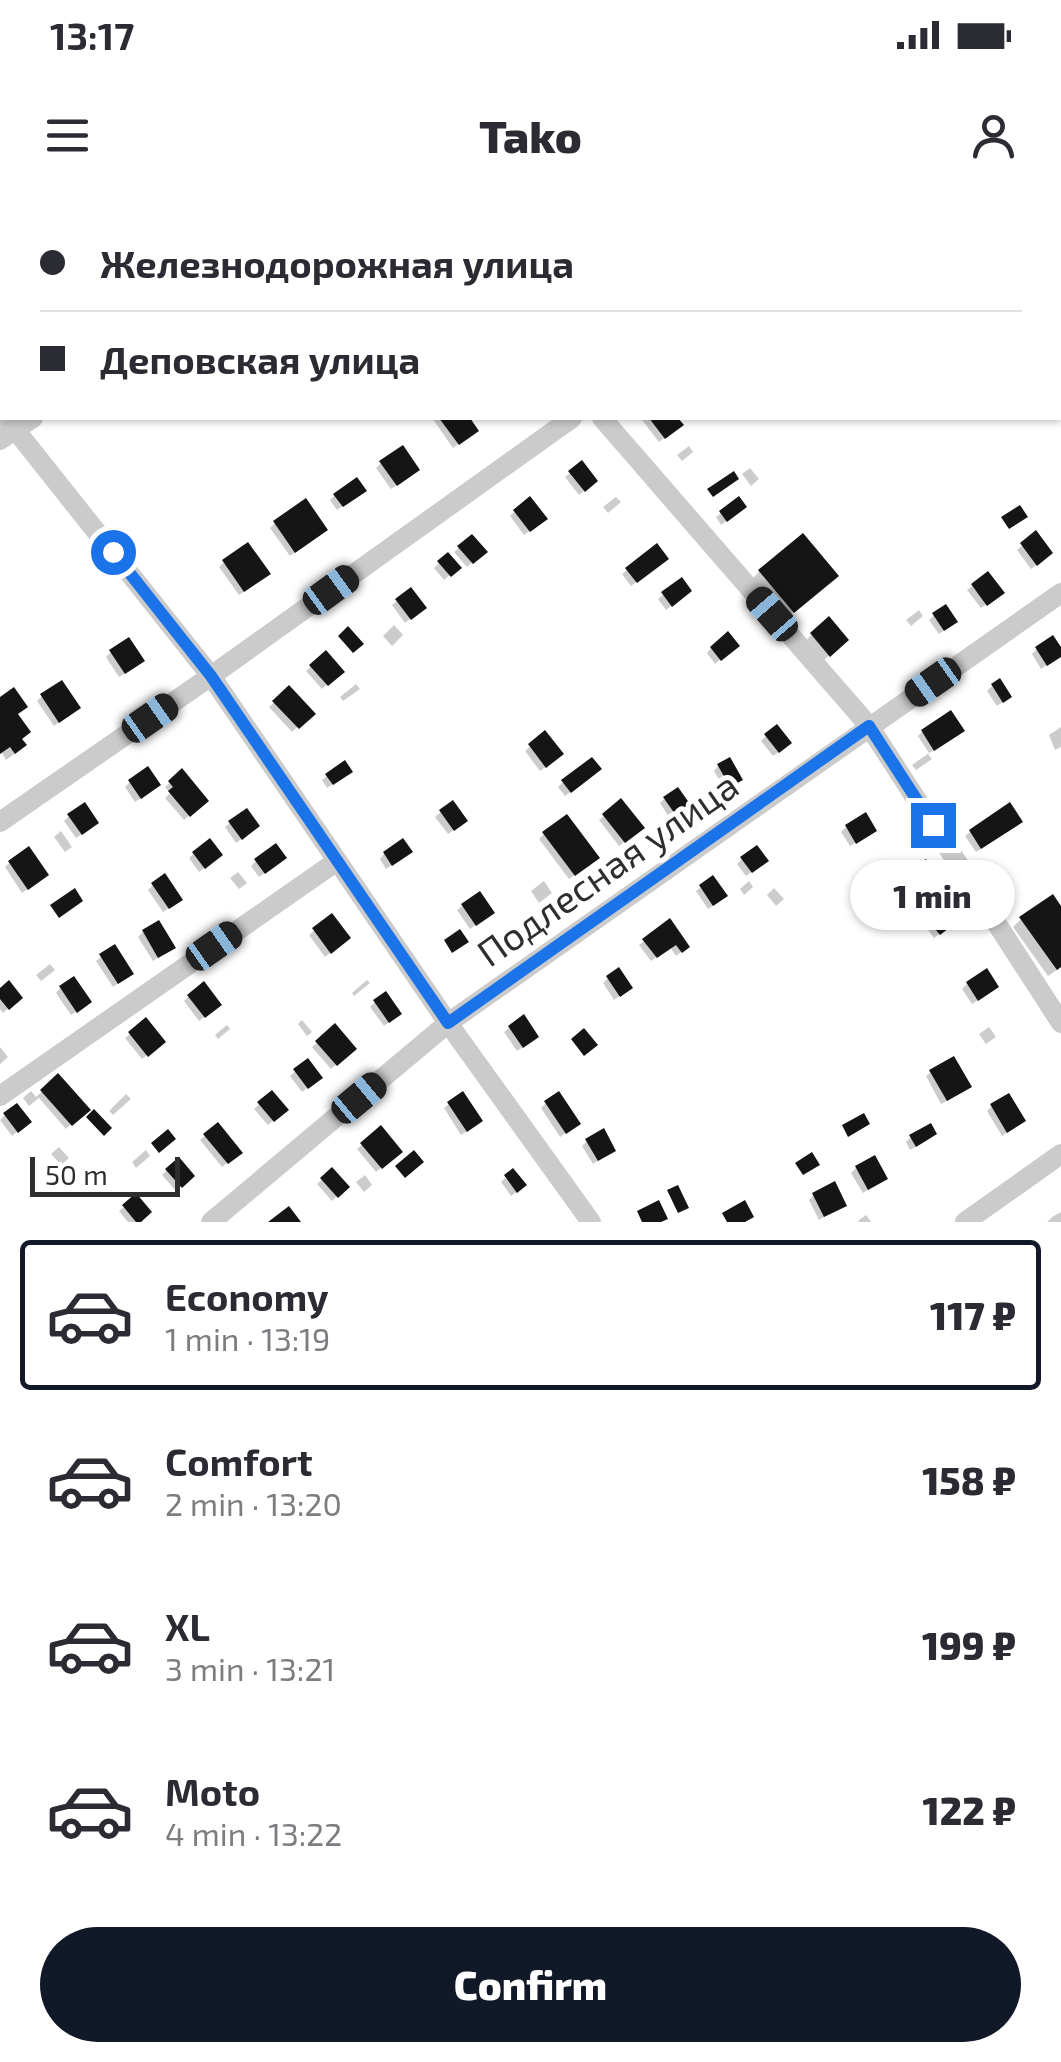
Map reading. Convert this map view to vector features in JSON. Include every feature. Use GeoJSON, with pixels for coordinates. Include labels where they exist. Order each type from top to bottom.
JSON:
{"type":"FeatureCollection","features":[{"type":"Feature","properties":{"kind":"street"},"geometry":{"type":"LineString","coordinates":[[0,822],[569,420]]}},
{"type":"Feature","properties":{"kind":"street"},"geometry":{"type":"LineString","coordinates":[[604,420],[869,726],[1061,1023]]}},
{"type":"Feature","properties":{"kind":"street"},"geometry":{"type":"LineString","coordinates":[[9,421],[211,676],[448,1023],[591,1222]]}},
{"type":"Feature","properties":{"kind":"street","name":"Подлесная улица"},"geometry":{"type":"LineString","coordinates":[[211,1222],[448,1023],[1061,592]]}},
{"type":"Feature","properties":{"kind":"street"},"geometry":{"type":"LineString","coordinates":[[0,1096],[337,861]]}},
{"type":"Feature","properties":{"kind":"street"},"geometry":{"type":"LineString","coordinates":[[966,1222],[1061,1154]]}},
{"type":"Feature","properties":{"kind":"building"},"geometry":{"type":"Polygon","coordinates":[[[440,420],[471,420],[479,431],[459,445],[440,420]]]}},
{"type":"Feature","properties":{"kind":"building"},"geometry":{"type":"Polygon","coordinates":[[[651,420],[680,420],[684,425],[665,439],[651,420]]]}},
{"type":"Feature","properties":{"kind":"building"},"geometry":{"type":"Polygon","coordinates":[[[403,445],[420,470],[397,486],[379,461],[403,445]]]}},
{"type":"Feature","properties":{"kind":"building"},"geometry":{"type":"Polygon","coordinates":[[[582,460],[598,481],[585,492],[568,471],[582,460]]]}},
{"type":"Feature","properties":{"kind":"building"},"geometry":{"type":"Polygon","coordinates":[[[734,471],[739,479],[713,497],[707,489],[734,471]]]}},
{"type":"Feature","properties":{"kind":"building"},"geometry":{"type":"Polygon","coordinates":[[[357,477],[367,491],[343,507],[333,494],[357,477]]]}},
{"type":"Feature","properties":{"kind":"building"},"geometry":{"type":"Polygon","coordinates":[[[530,496],[548,519],[530,532],[513,510],[530,496]]]}},
{"type":"Feature","properties":{"kind":"building"},"geometry":{"type":"Polygon","coordinates":[[[739,496],[747,507],[727,522],[719,511],[739,496]]]}},
{"type":"Feature","properties":{"kind":"building"},"geometry":{"type":"Polygon","coordinates":[[[306,498],[328,530],[295,553],[273,521],[306,498]]]}},
{"type":"Feature","properties":{"kind":"building"},"geometry":{"type":"Polygon","coordinates":[[[1020,505],[1028,517],[1009,529],[1001,517],[1020,505]]]}},
{"type":"Feature","properties":{"kind":"building"},"geometry":{"type":"Polygon","coordinates":[[[1036,530],[1053,553],[1037,566],[1020,543],[1036,530]]]}},
{"type":"Feature","properties":{"kind":"building"},"geometry":{"type":"Polygon","coordinates":[[[803,533],[839,576],[794,613],[758,570],[803,533]]]}},
{"type":"Feature","properties":{"kind":"building"},"geometry":{"type":"Polygon","coordinates":[[[472,534],[488,552],[473,564],[457,546],[472,534]]]}},
{"type":"Feature","properties":{"kind":"building"},"geometry":{"type":"Polygon","coordinates":[[[248,542],[271,574],[244,592],[222,560],[248,542]]]}},
{"type":"Feature","properties":{"kind":"building"},"geometry":{"type":"Polygon","coordinates":[[[657,543],[669,559],[637,583],[625,568],[657,543]]]}},
{"type":"Feature","properties":{"kind":"building"},"geometry":{"type":"Polygon","coordinates":[[[448,552],[462,568],[451,577],[437,561],[448,552]]]}},
{"type":"Feature","properties":{"kind":"building"},"geometry":{"type":"Polygon","coordinates":[[[988,571],[1005,593],[987,606],[971,584],[988,571]]]}},
{"type":"Feature","properties":{"kind":"building"},"geometry":{"type":"Polygon","coordinates":[[[682,577],[692,591],[672,607],[661,592],[682,577]]]}},
{"type":"Feature","properties":{"kind":"building"},"geometry":{"type":"Polygon","coordinates":[[[411,587],[427,608],[411,620],[395,599],[411,587]]]}},
{"type":"Feature","properties":{"kind":"building"},"geometry":{"type":"Polygon","coordinates":[[[946,604],[958,622],[944,631],[932,613],[946,604]]]}},
{"type":"Feature","properties":{"kind":"building"},"geometry":{"type":"Polygon","coordinates":[[[829,616],[849,640],[830,657],[810,633],[829,616]]]}},
{"type":"Feature","properties":{"kind":"building"},"geometry":{"type":"Polygon","coordinates":[[[348,626],[364,644],[353,653],[338,636],[348,626]]]}},
{"type":"Feature","properties":{"kind":"building"},"geometry":{"type":"Polygon","coordinates":[[[728,631],[740,646],[721,661],[710,647],[728,631]]]}},
{"type":"Feature","properties":{"kind":"building"},"geometry":{"type":"Polygon","coordinates":[[[1053,635],[1061,647],[1061,657],[1047,666],[1035,647],[1053,635]]]}},
{"type":"Feature","properties":{"kind":"building"},"geometry":{"type":"Polygon","coordinates":[[[129,637],[145,661],[125,674],[109,650],[129,637]]]}},
{"type":"Feature","properties":{"kind":"building"},"geometry":{"type":"Polygon","coordinates":[[[326,650],[345,672],[328,686],[309,665],[326,650]]]}},
{"type":"Feature","properties":{"kind":"building"},"geometry":{"type":"Polygon","coordinates":[[[1000,678],[1012,697],[1003,703],[991,684],[1000,678]]]}},
{"type":"Feature","properties":{"kind":"building"},"geometry":{"type":"Polygon","coordinates":[[[62,680],[81,708],[59,723],[40,694],[62,680]]]}},
{"type":"Feature","properties":{"kind":"building"},"geometry":{"type":"Polygon","coordinates":[[[289,685],[316,714],[299,729],[272,701],[289,685]]]}},
{"type":"Feature","properties":{"kind":"building"},"geometry":{"type":"Polygon","coordinates":[[[14,687],[28,707],[18,714],[31,732],[22,739],[27,745],[15,754],[10,747],[0,754],[0,697],[14,687]]]}},
{"type":"Feature","properties":{"kind":"building"},"geometry":{"type":"Polygon","coordinates":[[[951,710],[965,731],[934,751],[921,730],[951,710]]]}},
{"type":"Feature","properties":{"kind":"building"},"geometry":{"type":"Polygon","coordinates":[[[777,724],[792,743],[779,753],[764,734],[777,724]]]}},
{"type":"Feature","properties":{"kind":"building"},"geometry":{"type":"Polygon","coordinates":[[[545,730],[564,754],[546,768],[528,744],[545,730]]]}},
{"type":"Feature","properties":{"kind":"building"},"geometry":{"type":"Polygon","coordinates":[[[592,757],[602,769],[571,793],[561,780],[592,757]]]}},
{"type":"Feature","properties":{"kind":"building"},"geometry":{"type":"Polygon","coordinates":[[[730,757],[743,780],[730,787],[717,764],[730,757]]]}},
{"type":"Feature","properties":{"kind":"building"},"geometry":{"type":"Polygon","coordinates":[[[345,760],[353,772],[333,785],[325,774],[345,760]]]}},
{"type":"Feature","properties":{"kind":"building"},"geometry":{"type":"Polygon","coordinates":[[[148,766],[161,785],[141,799],[128,780],[148,766]]]}},
{"type":"Feature","properties":{"kind":"building"},"geometry":{"type":"Polygon","coordinates":[[[182,768],[209,801],[190,817],[168,791],[173,787],[168,781],[182,768]]]}},
{"type":"Feature","properties":{"kind":"building"},"geometry":{"type":"Polygon","coordinates":[[[678,787],[690,804],[675,814],[663,797],[678,787]]]}},
{"type":"Feature","properties":{"kind":"building"},"geometry":{"type":"Polygon","coordinates":[[[621,798],[645,828],[625,843],[602,814],[621,798]]]}},
{"type":"Feature","properties":{"kind":"building"},"geometry":{"type":"Polygon","coordinates":[[[453,800],[468,821],[454,831],[439,810],[453,800]]]}},
{"type":"Feature","properties":{"kind":"building"},"geometry":{"type":"Polygon","coordinates":[[[85,802],[99,823],[82,835],[67,814],[85,802]]]}},
{"type":"Feature","properties":{"kind":"building"},"geometry":{"type":"Polygon","coordinates":[[[1010,802],[1023,822],[981,849],[969,830],[1010,802]]]}},
{"type":"Feature","properties":{"kind":"building"},"geometry":{"type":"Polygon","coordinates":[[[247,808],[260,826],[242,840],[228,821],[247,808]]]}},
{"type":"Feature","properties":{"kind":"building"},"geometry":{"type":"Polygon","coordinates":[[[866,812],[877,831],[856,844],[845,825],[866,812]]]}},
{"type":"Feature","properties":{"kind":"building"},"geometry":{"type":"Polygon","coordinates":[[[567,814],[600,858],[575,876],[542,832],[567,814]]]}},
{"type":"Feature","properties":{"kind":"building"},"geometry":{"type":"Polygon","coordinates":[[[210,838],[223,855],[205,869],[192,852],[210,838]]]}},
{"type":"Feature","properties":{"kind":"building"},"geometry":{"type":"Polygon","coordinates":[[[403,838],[413,852],[392,866],[383,852],[403,838]]]}},
{"type":"Feature","properties":{"kind":"building"},"geometry":{"type":"Polygon","coordinates":[[[276,843],[287,858],[265,874],[254,859],[276,843]]]}},
{"type":"Feature","properties":{"kind":"building"},"geometry":{"type":"Polygon","coordinates":[[[757,845],[769,861],[752,873],[740,857],[757,845]]]}},
{"type":"Feature","properties":{"kind":"building"},"geometry":{"type":"Polygon","coordinates":[[[29,846],[49,875],[28,890],[8,861],[29,846]]]}},
{"type":"Feature","properties":{"kind":"building"},"geometry":{"type":"Polygon","coordinates":[[[926,859],[932,868],[912,881],[906,871],[926,859]]]}},
{"type":"Feature","properties":{"kind":"building"},"geometry":{"type":"Polygon","coordinates":[[[165,873],[183,900],[169,909],[151,883],[165,873]]]}},
{"type":"Feature","properties":{"kind":"building"},"geometry":{"type":"Polygon","coordinates":[[[713,875],[728,896],[713,906],[699,885],[713,875]]]}},
{"type":"Feature","properties":{"kind":"building"},"geometry":{"type":"Polygon","coordinates":[[[75,888],[83,901],[59,918],[50,905],[75,888]]]}},
{"type":"Feature","properties":{"kind":"building"},"geometry":{"type":"Polygon","coordinates":[[[480,891],[495,913],[476,926],[461,904],[480,891]]]}},
{"type":"Feature","properties":{"kind":"building"},"geometry":{"type":"Polygon","coordinates":[[[1053,894],[1061,906],[1061,967],[1057,970],[1019,917],[1053,894]]]}},
{"type":"Feature","properties":{"kind":"building"},"geometry":{"type":"Polygon","coordinates":[[[943,903],[957,922],[940,935],[925,916],[943,903]]]}},
{"type":"Feature","properties":{"kind":"building"},"geometry":{"type":"Polygon","coordinates":[[[332,913],[351,938],[331,954],[312,928],[332,913]]]}},
{"type":"Feature","properties":{"kind":"building"},"geometry":{"type":"Polygon","coordinates":[[[670,918],[690,947],[682,953],[676,945],[657,958],[642,939],[670,918]]]}},
{"type":"Feature","properties":{"kind":"building"},"geometry":{"type":"Polygon","coordinates":[[[159,920],[176,948],[158,958],[142,930],[159,920]]]}},
{"type":"Feature","properties":{"kind":"building"},"geometry":{"type":"Polygon","coordinates":[[[460,929],[469,942],[452,953],[444,940],[460,929]]]}},
{"type":"Feature","properties":{"kind":"building"},"geometry":{"type":"Polygon","coordinates":[[[115,944],[134,974],[118,984],[99,954],[115,944]]]}},
{"type":"Feature","properties":{"kind":"building"},"geometry":{"type":"Polygon","coordinates":[[[619,967],[633,988],[620,997],[606,976],[619,967]]]}},
{"type":"Feature","properties":{"kind":"building"},"geometry":{"type":"Polygon","coordinates":[[[987,968],[999,987],[978,1001],[966,982],[987,968]]]}},
{"type":"Feature","properties":{"kind":"building"},"geometry":{"type":"Polygon","coordinates":[[[74,976],[92,1002],[77,1013],[59,986],[74,976]]]}},
{"type":"Feature","properties":{"kind":"building"},"geometry":{"type":"Polygon","coordinates":[[[9,980],[23,998],[9,1010],[0,999],[0,988],[9,980]]]}},
{"type":"Feature","properties":{"kind":"building"},"geometry":{"type":"Polygon","coordinates":[[[204,981],[222,1005],[205,1018],[187,995],[204,981]]]}},
{"type":"Feature","properties":{"kind":"building"},"geometry":{"type":"Polygon","coordinates":[[[386,991],[402,1014],[389,1023],[373,1000],[386,991]]]}},
{"type":"Feature","properties":{"kind":"building"},"geometry":{"type":"Polygon","coordinates":[[[524,1014],[539,1037],[523,1048],[508,1026],[524,1014]]]}},
{"type":"Feature","properties":{"kind":"building"},"geometry":{"type":"Polygon","coordinates":[[[146,1017],[166,1042],[148,1057],[128,1032],[146,1017]]]}},
{"type":"Feature","properties":{"kind":"building"},"geometry":{"type":"Polygon","coordinates":[[[335,1023],[357,1049],[337,1066],[315,1041],[335,1023]]]}},
{"type":"Feature","properties":{"kind":"building"},"geometry":{"type":"Polygon","coordinates":[[[584,1028],[598,1045],[584,1056],[571,1039],[584,1028]]]}},
{"type":"Feature","properties":{"kind":"building"},"geometry":{"type":"Polygon","coordinates":[[[954,1056],[972,1087],[947,1101],[929,1070],[954,1056]]]}},
{"type":"Feature","properties":{"kind":"building"},"geometry":{"type":"Polygon","coordinates":[[[308,1058],[323,1078],[308,1089],[293,1069],[308,1058]]]}},
{"type":"Feature","properties":{"kind":"building"},"geometry":{"type":"Polygon","coordinates":[[[58,1073],[91,1110],[72,1126],[40,1090],[58,1073]]]}},
{"type":"Feature","properties":{"kind":"building"},"geometry":{"type":"Polygon","coordinates":[[[272,1090],[289,1110],[274,1122],[257,1102],[272,1090]]]}},
{"type":"Feature","properties":{"kind":"building"},"geometry":{"type":"Polygon","coordinates":[[[463,1091],[483,1121],[467,1132],[447,1102],[463,1091]]]}},
{"type":"Feature","properties":{"kind":"building"},"geometry":{"type":"Polygon","coordinates":[[[559,1091],[581,1124],[566,1134],[544,1101],[559,1091]]]}},
{"type":"Feature","properties":{"kind":"building"},"geometry":{"type":"Polygon","coordinates":[[[1009,1093],[1026,1121],[1007,1133],[990,1104],[1009,1093]]]}},
{"type":"Feature","properties":{"kind":"building"},"geometry":{"type":"Polygon","coordinates":[[[17,1103],[32,1122],[18,1133],[3,1113],[17,1103]]]}},
{"type":"Feature","properties":{"kind":"building"},"geometry":{"type":"Polygon","coordinates":[[[94,1109],[112,1128],[104,1136],[86,1117],[94,1109]]]}},
{"type":"Feature","properties":{"kind":"building"},"geometry":{"type":"Polygon","coordinates":[[[864,1113],[870,1124],[848,1137],[842,1125],[864,1113]]]}},
{"type":"Feature","properties":{"kind":"building"},"geometry":{"type":"Polygon","coordinates":[[[218,1122],[243,1153],[228,1164],[203,1134],[218,1122]]]}},
{"type":"Feature","properties":{"kind":"building"},"geometry":{"type":"Polygon","coordinates":[[[931,1123],[937,1134],[916,1147],[909,1135],[931,1123]]]}},
{"type":"Feature","properties":{"kind":"building"},"geometry":{"type":"Polygon","coordinates":[[[381,1125],[403,1152],[382,1169],[360,1143],[381,1125]]]}},
{"type":"Feature","properties":{"kind":"building"},"geometry":{"type":"Polygon","coordinates":[[[604,1128],[616,1151],[598,1161],[585,1139],[604,1128]]]}},
{"type":"Feature","properties":{"kind":"building"},"geometry":{"type":"Polygon","coordinates":[[[168,1129],[176,1139],[159,1153],[151,1143],[168,1129]]]}},
{"type":"Feature","properties":{"kind":"building"},"geometry":{"type":"Polygon","coordinates":[[[414,1150],[424,1162],[405,1178],[395,1166],[414,1150]]]}},
{"type":"Feature","properties":{"kind":"building"},"geometry":{"type":"Polygon","coordinates":[[[812,1152],[820,1165],[803,1175],[795,1163],[812,1152]]]}},
{"type":"Feature","properties":{"kind":"building"},"geometry":{"type":"Polygon","coordinates":[[[875,1155],[888,1179],[868,1190],[855,1166],[875,1155]]]}},
{"type":"Feature","properties":{"kind":"building"},"geometry":{"type":"Polygon","coordinates":[[[179,1157],[195,1176],[182,1188],[165,1169],[179,1157]]]}},
{"type":"Feature","properties":{"kind":"building"},"geometry":{"type":"Polygon","coordinates":[[[332,1167],[350,1187],[338,1198],[320,1178],[332,1167]]]}},
{"type":"Feature","properties":{"kind":"building"},"geometry":{"type":"Polygon","coordinates":[[[513,1168],[527,1185],[517,1193],[504,1175],[513,1168]]]}},
{"type":"Feature","properties":{"kind":"building"},"geometry":{"type":"Polygon","coordinates":[[[835,1181],[847,1206],[824,1217],[812,1193],[835,1181]]]}},
{"type":"Feature","properties":{"kind":"building"},"geometry":{"type":"Polygon","coordinates":[[[678,1185],[689,1208],[678,1213],[667,1190],[678,1185]]]}},
{"type":"Feature","properties":{"kind":"building"},"geometry":{"type":"Polygon","coordinates":[[[136,1193],[152,1212],[141,1222],[136,1222],[122,1205],[136,1193]]]}},
{"type":"Feature","properties":{"kind":"building"},"geometry":{"type":"Polygon","coordinates":[[[659,1200],[668,1219],[642,1222],[637,1211],[659,1200]]]}},
{"type":"Feature","properties":{"kind":"building"},"geometry":{"type":"Polygon","coordinates":[[[745,1200],[754,1217],[745,1222],[727,1222],[722,1213],[745,1200]]]}},
{"type":"Feature","properties":{"kind":"building"},"geometry":{"type":"Polygon","coordinates":[[[289,1206],[301,1222],[268,1222],[289,1206]]]}},
{"type":"Feature","properties":{"kind":"route"},"geometry":{"type":"LineString","coordinates":[[113,552],[211,676],[448,1023],[869,726],[933,825]]}}]}
